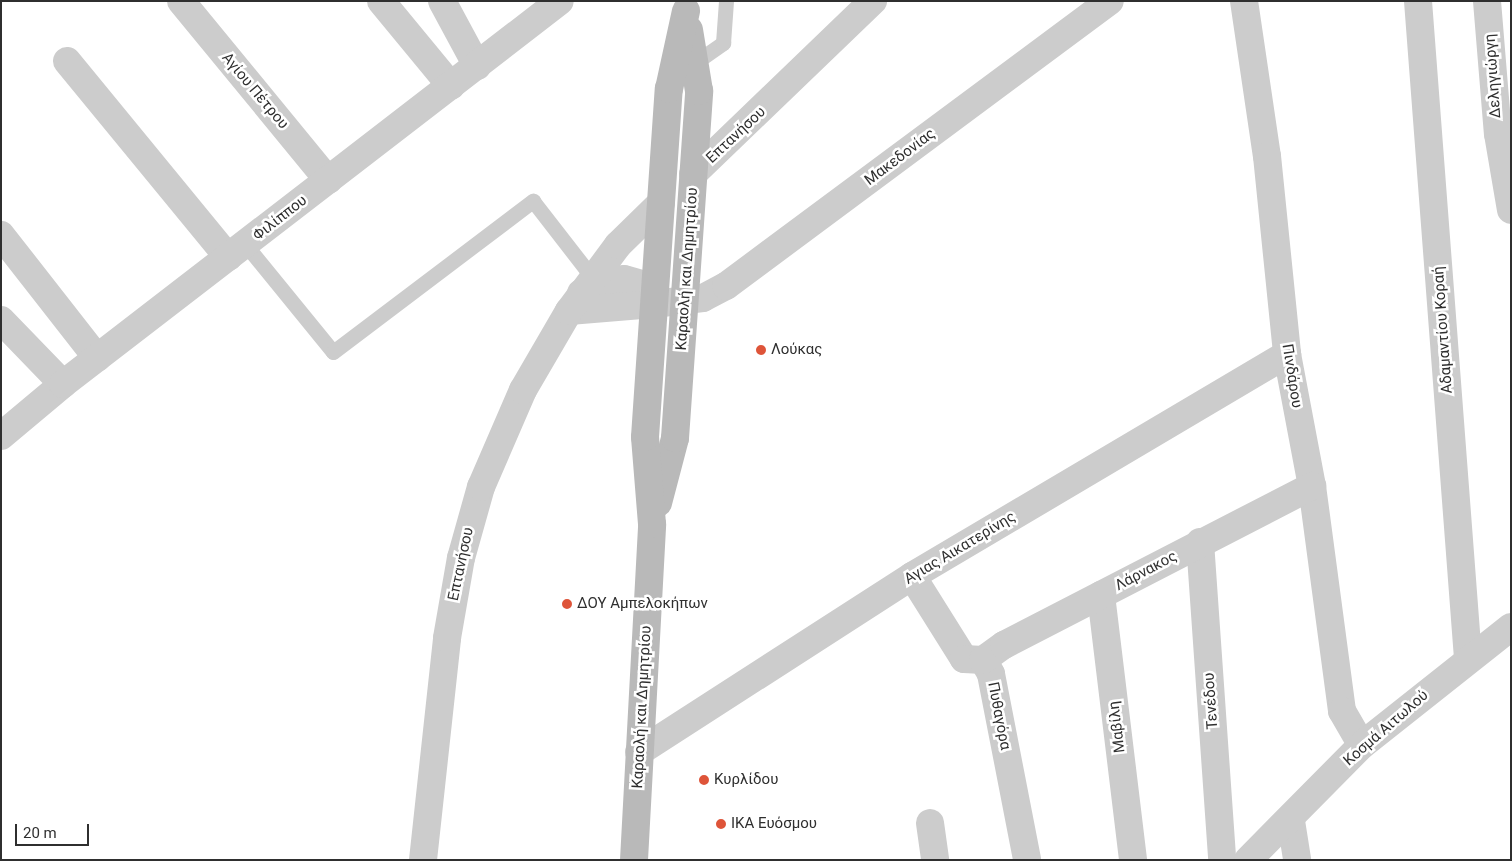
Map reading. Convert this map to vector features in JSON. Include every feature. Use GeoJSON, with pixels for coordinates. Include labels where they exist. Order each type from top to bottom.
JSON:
{"type":"FeatureCollection","features":[{"type":"Feature","properties":{"kind":"main road","name":"Καραολή και Δημητρίου"},"geometry":{"type":"LineString","coordinates":[[652,524],[674,438],[699,91],[693,64],[686,6]]}},
{"type":"Feature","properties":{"kind":"main road","name":"Καραολή και Δημητρίου"},"geometry":{"type":"LineString","coordinates":[[634,860],[652,524],[644,437],[669,89],[686,6]]}},
{"type":"Feature","properties":{"kind":"street","name":"Αγίου Πέτρου"},"geometry":{"type":"LineString","coordinates":[[181,1],[328,180]]}},
{"type":"Feature","properties":{"kind":"street"},"geometry":{"type":"LineString","coordinates":[[382,1],[451,86]]}},
{"type":"Feature","properties":{"kind":"street"},"geometry":{"type":"LineString","coordinates":[[442,1],[476,66]]}},
{"type":"Feature","properties":{"kind":"street","name":"Φιλίππου"},"geometry":{"type":"LineString","coordinates":[[1,436],[63,384],[560,1]]}},
{"type":"Feature","properties":{"kind":"street","name":"Επτανήσου"},"geometry":{"type":"LineString","coordinates":[[423,860],[446,638],[470,522],[511,414],[581,294],[661,203],[873,1]]}},
{"type":"Feature","properties":{"kind":"street","name":"Μακεδονίας"},"geometry":{"type":"LineString","coordinates":[[684,301],[703,298],[726,286],[1110,1]]}},
{"type":"Feature","properties":{"kind":"street","name":"Πινδάρου"},"geometry":{"type":"LineString","coordinates":[[1244,1],[1267,156],[1287,354],[1312,486],[1342,711],[1362,745]]}},
{"type":"Feature","properties":{"kind":"street","name":"Αδαμαντίου Κοραή"},"geometry":{"type":"LineString","coordinates":[[1418,1],[1468,658]]}},
{"type":"Feature","properties":{"kind":"street","name":"Δεληγιώργη"},"geometry":{"type":"LineString","coordinates":[[1487,1],[1498,134],[1511,210]]}},
{"type":"Feature","properties":{"kind":"street"},"geometry":{"type":"LineString","coordinates":[[67,61],[237,251]]}},
{"type":"Feature","properties":{"kind":"street"},"geometry":{"type":"LineString","coordinates":[[1,235],[97,358]]}},
{"type":"Feature","properties":{"kind":"street"},"geometry":{"type":"LineString","coordinates":[[581,294],[655,296],[684,301]]}},
{"type":"Feature","properties":{"kind":"street"},"geometry":{"type":"LineString","coordinates":[[1,320],[63,384]]}},
{"type":"Feature","properties":{"kind":"street","name":"Αγιας Αικατερίνης"},"geometry":{"type":"LineString","coordinates":[[639,752],[912,576],[1287,354]]}},
{"type":"Feature","properties":{"kind":"street","name":"Λάρνακος"},"geometry":{"type":"LineString","coordinates":[[983,660],[1200,542],[1312,486]]}},
{"type":"Feature","properties":{"kind":"street","name":"Τενέδου"},"geometry":{"type":"LineString","coordinates":[[1200,542],[1222,860]]}},
{"type":"Feature","properties":{"kind":"street"},"geometry":{"type":"LineString","coordinates":[[912,576],[964,659],[983,660]]}},
{"type":"Feature","properties":{"kind":"street","name":"Μαβίλη"},"geometry":{"type":"LineString","coordinates":[[1101,595],[1133,860]]}},
{"type":"Feature","properties":{"kind":"street","name":"Κοσμά Αιτωλού"},"geometry":{"type":"LineString","coordinates":[[1248,860],[1291,820],[1362,745],[1468,658],[1511,627]]}},
{"type":"Feature","properties":{"kind":"street","name":"Πυθαγόρα"},"geometry":{"type":"LineString","coordinates":[[983,660],[991,674],[1027,860]]}},
{"type":"Feature","properties":{"kind":"street"},"geometry":{"type":"LineString","coordinates":[[1291,820],[1297,860]]}},
{"type":"Feature","properties":{"kind":"street"},"geometry":{"type":"LineString","coordinates":[[930,823],[935,860]]}},
{"type":"Feature","properties":{"kind":"lane"},"geometry":{"type":"LineString","coordinates":[[693,64],[723,43],[726,1]]}},
{"type":"Feature","properties":{"kind":"lane"},"geometry":{"type":"LineString","coordinates":[[237,251],[333,352],[533,201],[581,294]]}},
{"type":"Feature","properties":{"kind":"place","name":"Λούκας"},"geometry":{"type":"Point","coordinates":[761,350]}},
{"type":"Feature","properties":{"kind":"place","name":"ΔΟΥ Αμπελοκήπων"},"geometry":{"type":"Point","coordinates":[567,604]}},
{"type":"Feature","properties":{"kind":"place","name":"Κυρλίδου"},"geometry":{"type":"Point","coordinates":[704,780]}},
{"type":"Feature","properties":{"kind":"place","name":"ΙΚΑ Ευόσμου"},"geometry":{"type":"Point","coordinates":[721,824]}}]}
